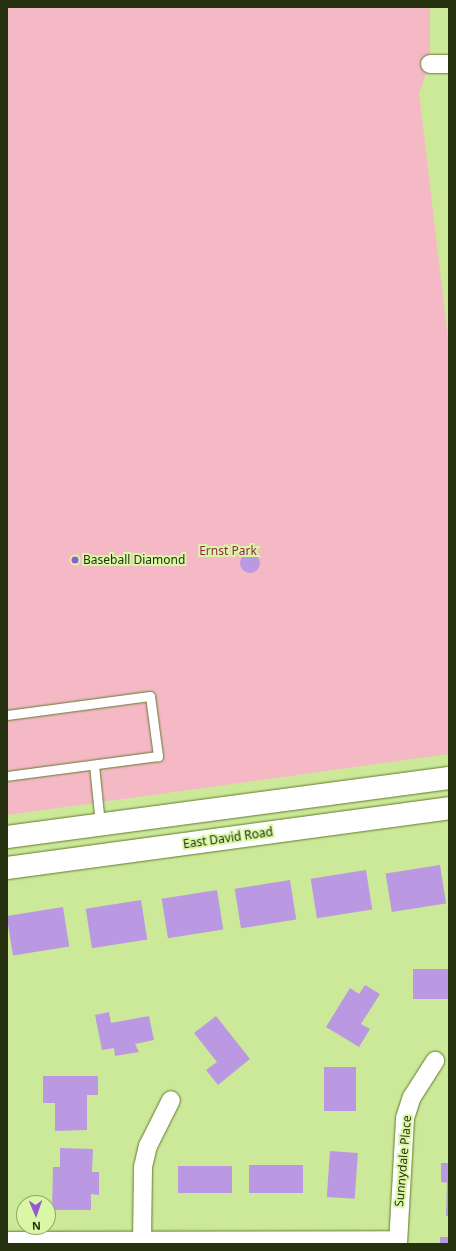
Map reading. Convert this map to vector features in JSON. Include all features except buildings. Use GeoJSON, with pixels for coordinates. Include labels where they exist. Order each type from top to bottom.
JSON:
{"type":"FeatureCollection","features":[{"type":"Feature","properties":{"kind":"street"},"geometry":{"type":"LineString","coordinates":[[430,64],[449,64]]}},
{"type":"Feature","properties":{"kind":"street"},"geometry":{"type":"LineString","coordinates":[[7,837],[449,778]]}},
{"type":"Feature","properties":{"kind":"street","name":"East David Road"},"geometry":{"type":"LineString","coordinates":[[7,868],[449,808]]}},
{"type":"Feature","properties":{"kind":"street"},"geometry":{"type":"LineString","coordinates":[[100,824],[104,855]]}},
{"type":"Feature","properties":{"kind":"street","name":"Sunnydale Place"},"geometry":{"type":"LineString","coordinates":[[398,1242],[405,1118],[412,1097],[435,1061]]}},
{"type":"Feature","properties":{"kind":"street"},"geometry":{"type":"LineString","coordinates":[[142,1240],[143,1167],[148,1146],[171,1100]]}},
{"type":"Feature","properties":{"kind":"street"},"geometry":{"type":"LineString","coordinates":[[7,1241],[142,1240],[398,1242]]}},
{"type":"Feature","properties":{"kind":"lane"},"geometry":{"type":"LineString","coordinates":[[7,715],[150,696],[158,756],[7,776]]}},
{"type":"Feature","properties":{"kind":"lane"},"geometry":{"type":"LineString","coordinates":[[94,764],[100,824]]}},
{"type":"Feature","properties":{"kind":"green space","name":"Ernst Park"},"geometry":{"type":"Polygon","coordinates":[[[7,7],[430,7],[430,64],[419,93],[449,347],[449,754],[7,815],[7,7]]]}},
{"type":"Feature","properties":{"kind":"place","name":"Baseball Diamond"},"geometry":{"type":"Point","coordinates":[75,560]}}]}
